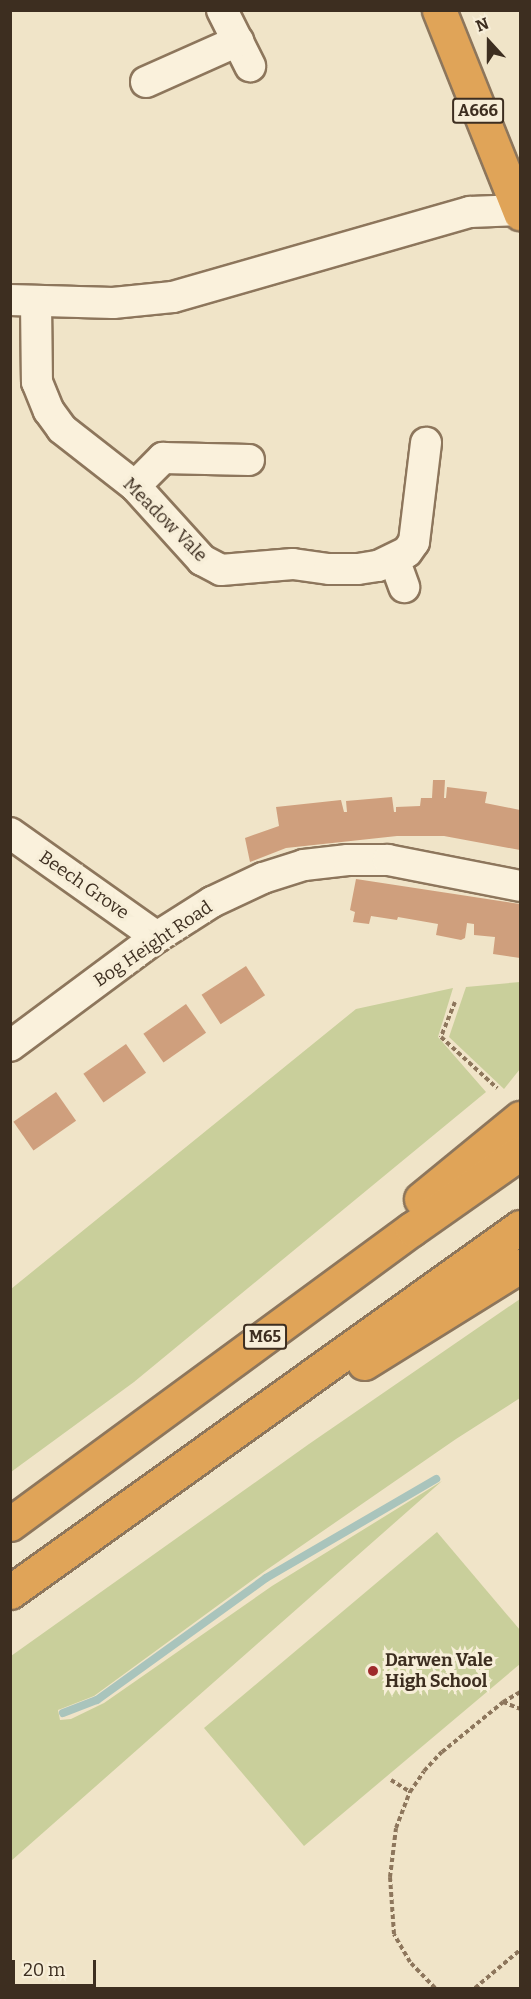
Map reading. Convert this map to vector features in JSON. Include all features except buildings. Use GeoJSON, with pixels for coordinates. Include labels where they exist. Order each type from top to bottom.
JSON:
{"type":"FeatureCollection","features":[{"type":"Feature","properties":{"kind":"highway","name":"A666"},"geometry":{"type":"LineString","coordinates":[[439,10],[520,211]]}},
{"type":"Feature","properties":{"kind":"highway"},"geometry":{"type":"LineString","coordinates":[[136,1432],[520,1118]]}},
{"type":"Feature","properties":{"kind":"highway","name":"M65"},"geometry":{"type":"LineString","coordinates":[[10,1524],[402,1236],[520,1154]]}},
{"type":"Feature","properties":{"kind":"highway"},"geometry":{"type":"LineString","coordinates":[[10,1592],[520,1227]]}},
{"type":"Feature","properties":{"kind":"highway"},"geometry":{"type":"LineString","coordinates":[[134,1504],[520,1266]]}},
{"type":"Feature","properties":{"kind":"street"},"geometry":{"type":"LineString","coordinates":[[146,82],[244,54],[222,10]]}},
{"type":"Feature","properties":{"kind":"street"},"geometry":{"type":"LineString","coordinates":[[23,301],[113,303],[173,297],[470,212],[520,211]]}},
{"type":"Feature","properties":{"kind":"street","name":"Meadow Vale"},"geometry":{"type":"LineString","coordinates":[[23,301],[37,382],[50,411],[75,441],[135,486],[202,560],[221,570],[293,564],[329,569],[358,569],[378,566],[407,552],[414,543],[426,443]]}},
{"type":"Feature","properties":{"kind":"street"},"geometry":{"type":"LineString","coordinates":[[135,486],[163,458],[249,460]]}},
{"type":"Feature","properties":{"kind":"street"},"geometry":{"type":"LineString","coordinates":[[394,559],[404,587]]}},
{"type":"Feature","properties":{"kind":"street","name":"Beech Grove"},"geometry":{"type":"LineString","coordinates":[[10,832],[157,937]]}},
{"type":"Feature","properties":{"kind":"street","name":"Bog Height Road"},"geometry":{"type":"LineString","coordinates":[[10,1046],[157,937],[212,902],[263,879],[304,865],[348,860],[387,860],[520,886]]}},
{"type":"Feature","properties":{"kind":"path"},"geometry":{"type":"LineString","coordinates":[[455,1002],[441,1037],[497,1088]]}},
{"type":"Feature","properties":{"kind":"path"},"geometry":{"type":"LineString","coordinates":[[435,1989],[410,1962],[394,1934],[390,1905],[390,1877],[396,1828],[410,1792],[424,1771],[442,1752],[503,1702],[520,1692]]}},
{"type":"Feature","properties":{"kind":"path"},"geometry":{"type":"LineString","coordinates":[[503,1702],[520,1709]]}},
{"type":"Feature","properties":{"kind":"path"},"geometry":{"type":"LineString","coordinates":[[391,1780],[410,1792]]}},
{"type":"Feature","properties":{"kind":"path"},"geometry":{"type":"LineString","coordinates":[[475,1989],[520,1950]]}},
{"type":"Feature","properties":{"kind":"green space"},"geometry":{"type":"Polygon","coordinates":[[[520,982],[520,1069],[504,1089],[449,1037],[466,987],[520,982]]]}},
{"type":"Feature","properties":{"kind":"green space"},"geometry":{"type":"Polygon","coordinates":[[[453,988],[438,1037],[486,1092],[134,1382],[11,1472],[11,1289],[356,1009],[453,988]]]}},
{"type":"Feature","properties":{"kind":"green space"},"geometry":{"type":"Polygon","coordinates":[[[520,1299],[520,1398],[456,1439],[265,1571],[94,1696],[58,1710],[60,1720],[71,1719],[104,1703],[272,1586],[442,1481],[11,1861],[11,1656],[309,1444],[520,1299]]]}},
{"type":"Feature","properties":{"kind":"green space"},"geometry":{"type":"Polygon","coordinates":[[[437,1532],[520,1630],[520,1664],[304,1846],[204,1728],[437,1532]]]}},
{"type":"Feature","properties":{"kind":"waterway"},"geometry":{"type":"LineString","coordinates":[[63,1713],[97,1700],[266,1578],[436,1479]]}},
{"type":"Feature","properties":{"kind":"place","name":"Darwen Vale High School"},"geometry":{"type":"Point","coordinates":[373,1671]}}]}
